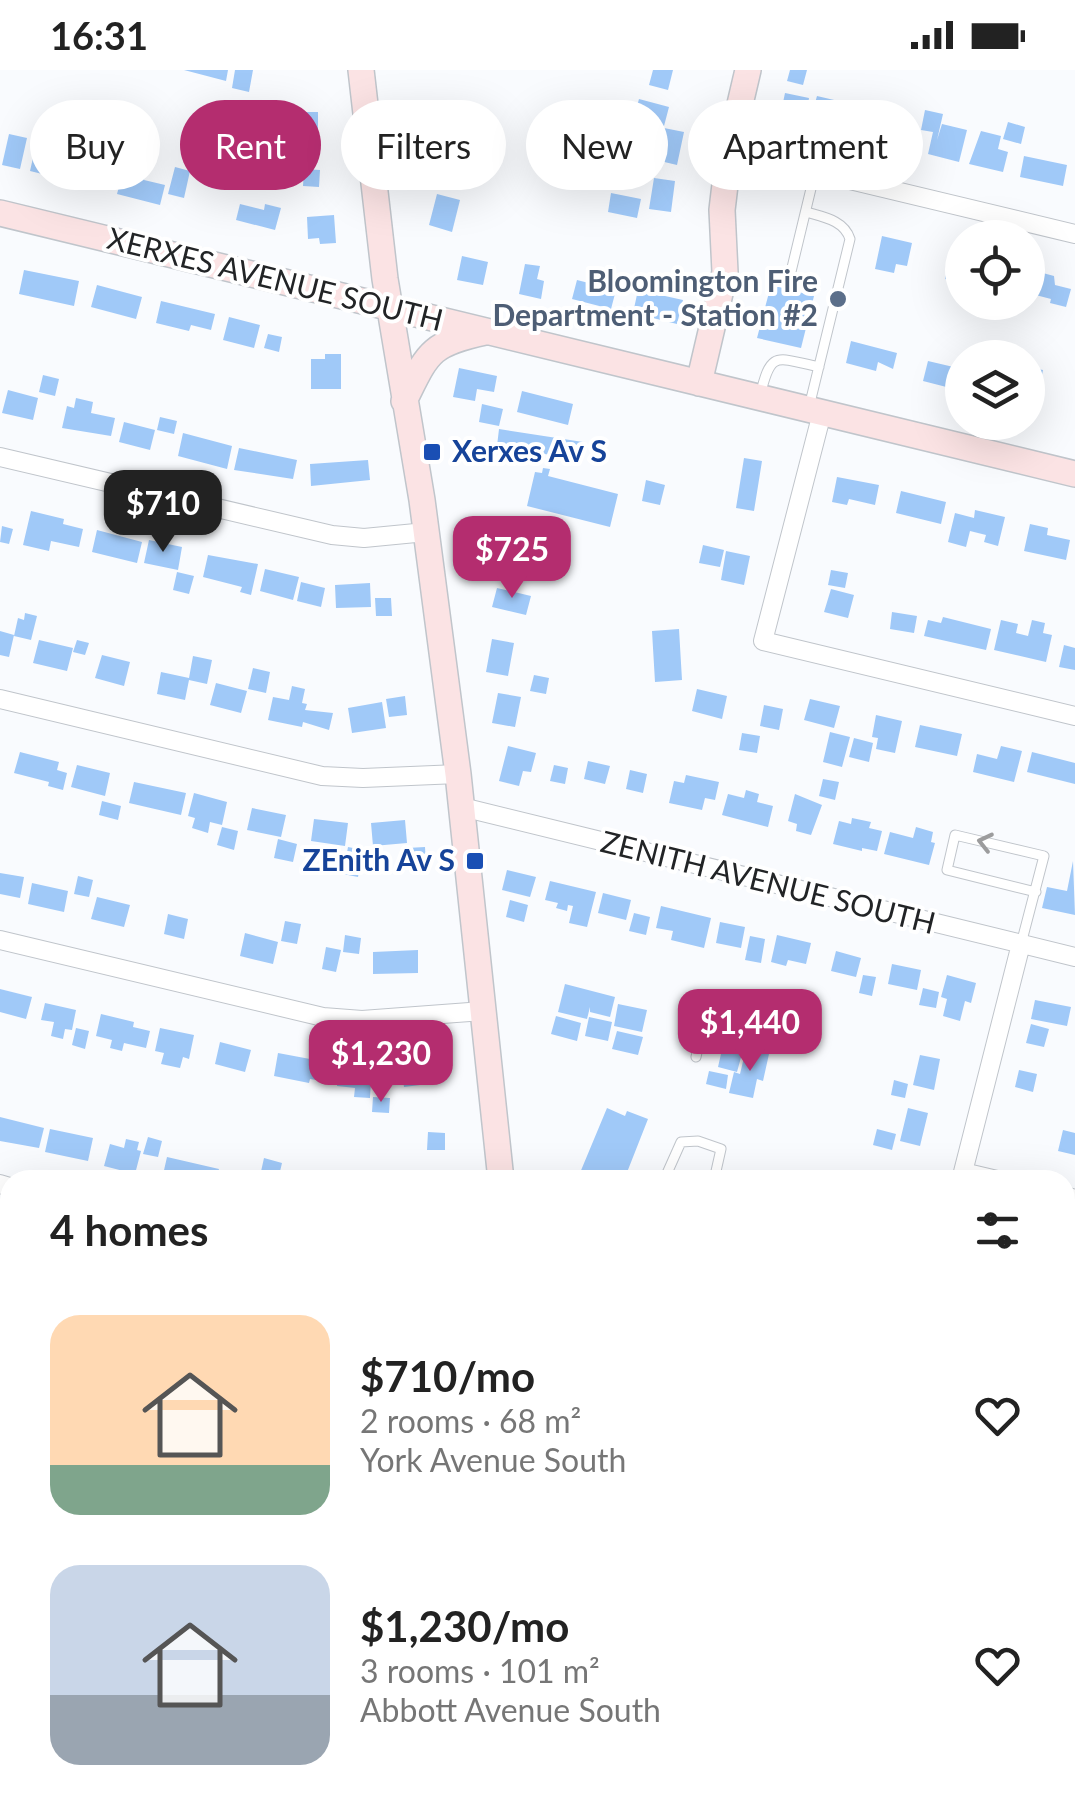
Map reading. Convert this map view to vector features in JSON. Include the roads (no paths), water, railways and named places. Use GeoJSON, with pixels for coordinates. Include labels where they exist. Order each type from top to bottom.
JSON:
{"type":"FeatureCollection","features":[{"type":"Feature","properties":{"kind":"street"},"geometry":{"type":"LineString","coordinates":[[360,70],[458,774],[500,1170]]}},
{"type":"Feature","properties":{"kind":"street"},"geometry":{"type":"LineString","coordinates":[[741,100],[748,70]]}},
{"type":"Feature","properties":{"kind":"street"},"geometry":{"type":"LineString","coordinates":[[698,383],[726,272],[724,190]]}},
{"type":"Feature","properties":{"kind":"street"},"geometry":{"type":"LineString","coordinates":[[891,190],[1075,234]]}},
{"type":"Feature","properties":{"kind":"street","name":"XERXES AVENUE SOUTH"},"geometry":{"type":"LineString","coordinates":[[0,213],[1075,474]]}},
{"type":"Feature","properties":{"kind":"street"},"geometry":{"type":"LineString","coordinates":[[404,401],[428,353],[455,338],[488,332]]}},
{"type":"Feature","properties":{"kind":"street"},"geometry":{"type":"LineString","coordinates":[[815,412],[763,641],[1075,716]]}},
{"type":"Feature","properties":{"kind":"street"},"geometry":{"type":"LineString","coordinates":[[0,457],[332,535],[364,538],[426,532]]}},
{"type":"Feature","properties":{"kind":"street"},"geometry":{"type":"LineString","coordinates":[[0,698],[322,776],[458,774]]}},
{"type":"Feature","properties":{"kind":"street","name":"ZENITH AVENUE SOUTH"},"geometry":{"type":"LineString","coordinates":[[462,807],[1075,957]]}},
{"type":"Feature","properties":{"kind":"street"},"geometry":{"type":"LineString","coordinates":[[0,940],[322,1017],[362,1020],[484,1011]]}},
{"type":"Feature","properties":{"kind":"street"},"geometry":{"type":"LineString","coordinates":[[963,1170],[1021,944]]}},
{"type":"Feature","properties":{"kind":"lane"},"geometry":{"type":"LineString","coordinates":[[790,280],[812,190]]}},
{"type":"Feature","properties":{"kind":"lane"},"geometry":{"type":"LineString","coordinates":[[806,212],[836,221],[850,239],[818,368],[815,412]]}},
{"type":"Feature","properties":{"kind":"lane"},"geometry":{"type":"LineString","coordinates":[[760,398],[767,366],[772,361],[782,359],[818,368]]}},
{"type":"Feature","properties":{"kind":"lane"},"geometry":{"type":"LineString","coordinates":[[1021,944],[1036,892],[1044,856],[956,835],[947,870],[1036,892]]}},
{"type":"Feature","properties":{"kind":"lane"},"geometry":{"type":"LineString","coordinates":[[696,1056],[705,1014]]}},
{"type":"Feature","properties":{"kind":"lane"},"geometry":{"type":"LineString","coordinates":[[668,1170],[681,1142],[698,1141],[721,1149],[716,1170]]}},
{"type":"Feature","properties":{"kind":"place","name":"Bloomington Fire Department - Station #2"},"geometry":{"type":"Point","coordinates":[838,299]}},
{"type":"Feature","properties":{"kind":"place","name":"Xerxes Av S"},"geometry":{"type":"Point","coordinates":[432,452]}},
{"type":"Feature","properties":{"kind":"place","name":"ZEnith Av S"},"geometry":{"type":"Point","coordinates":[475,861]}}]}
